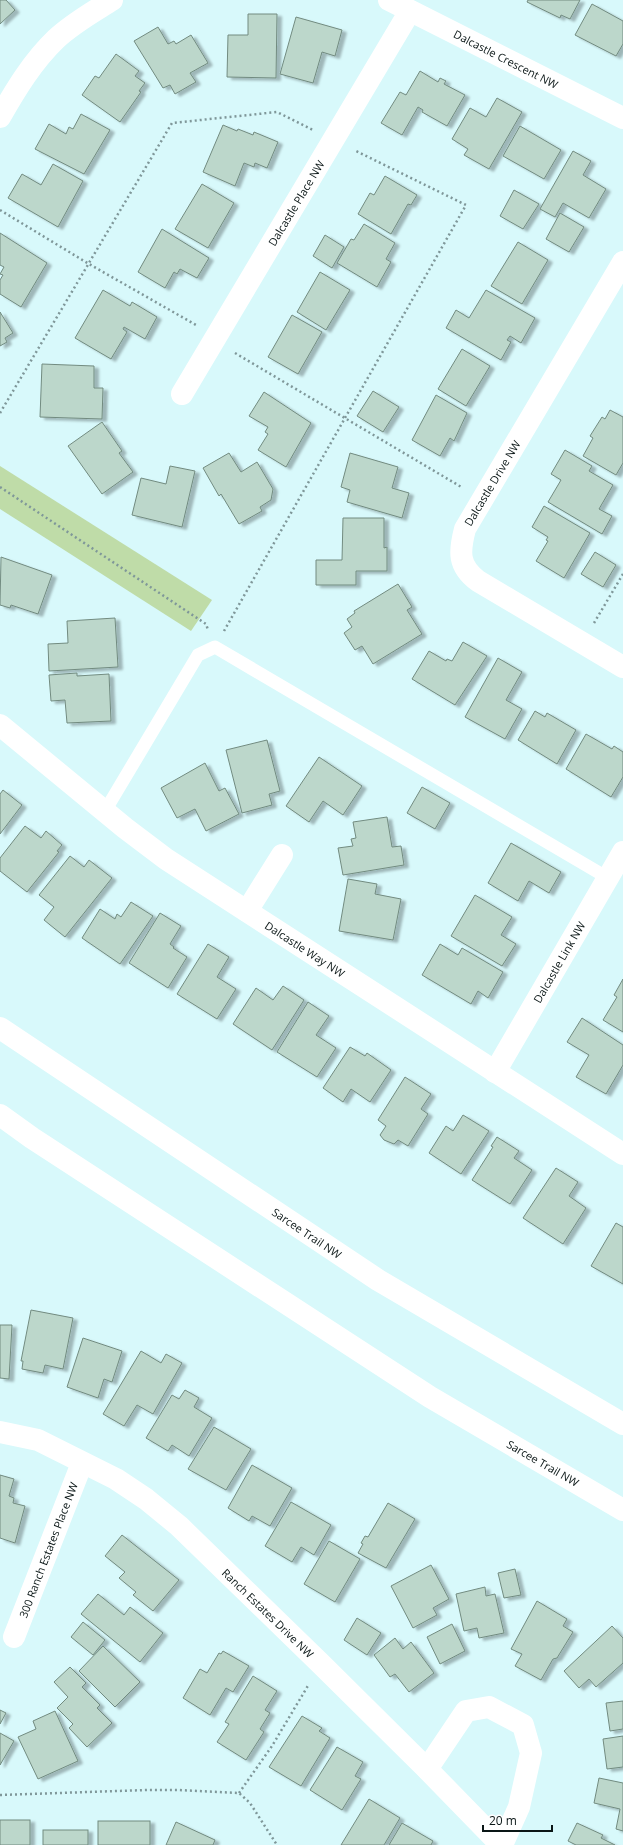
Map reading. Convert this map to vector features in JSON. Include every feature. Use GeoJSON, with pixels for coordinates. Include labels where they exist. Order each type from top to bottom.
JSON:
{"type":"FeatureCollection","features":[{"type":"Feature","properties":{"kind":"street"},"geometry":{"type":"LineString","coordinates":[[0,117],[21,82],[56,39],[83,18],[112,0]]}},
{"type":"Feature","properties":{"kind":"street","name":"Dalcastle Crescent NW"},"geometry":{"type":"LineString","coordinates":[[388,0],[623,118]]}},
{"type":"Feature","properties":{"kind":"street","name":"Dalcastle Place NW"},"geometry":{"type":"LineString","coordinates":[[182,394],[410,11]]}},
{"type":"Feature","properties":{"kind":"street","name":"Dalcastle Drive NW"},"geometry":{"type":"LineString","coordinates":[[623,262],[465,529],[461,544],[460,556],[463,565],[470,575],[623,667]]}},
{"type":"Feature","properties":{"kind":"street","name":"Dalcastle Way NW"},"geometry":{"type":"LineString","coordinates":[[0,725],[104,811],[166,859],[623,1154]]}},
{"type":"Feature","properties":{"kind":"street","name":"Dalcastle Link NW"},"geometry":{"type":"LineString","coordinates":[[494,1072],[623,852]]}},
{"type":"Feature","properties":{"kind":"street"},"geometry":{"type":"LineString","coordinates":[[247,911],[282,855]]}},
{"type":"Feature","properties":{"kind":"street","name":"Sarcee Trail NW"},"geometry":{"type":"LineString","coordinates":[[0,1028],[378,1280],[623,1424]]}},
{"type":"Feature","properties":{"kind":"street","name":"Sarcee Trail NW"},"geometry":{"type":"LineString","coordinates":[[0,1115],[32,1138],[430,1397],[623,1510]]}},
{"type":"Feature","properties":{"kind":"street","name":"Ranch Estates Drive NW"},"geometry":{"type":"LineString","coordinates":[[0,1432],[38,1440],[116,1479],[146,1499],[179,1526],[428,1769],[502,1845]]}},
{"type":"Feature","properties":{"kind":"street","name":"300 Ranch Estates Place NW"},"geometry":{"type":"LineString","coordinates":[[14,1637],[82,1463]]}},
{"type":"Feature","properties":{"kind":"street"},"geometry":{"type":"LineString","coordinates":[[428,1769],[466,1711],[488,1707],[523,1725],[531,1753],[519,1807],[502,1845]]}},
{"type":"Feature","properties":{"kind":"lane"},"geometry":{"type":"LineString","coordinates":[[104,811],[198,655],[215,647],[608,878]]}},
{"type":"Feature","properties":{"kind":"path"},"geometry":{"type":"LineString","coordinates":[[0,413],[172,123],[277,112],[318,133]]}},
{"type":"Feature","properties":{"kind":"path"},"geometry":{"type":"LineString","coordinates":[[215,647],[466,205],[351,149]]}},
{"type":"Feature","properties":{"kind":"path"},"geometry":{"type":"LineString","coordinates":[[0,210],[89,264],[202,329]]}},
{"type":"Feature","properties":{"kind":"path"},"geometry":{"type":"LineString","coordinates":[[235,353],[483,499]]}},
{"type":"Feature","properties":{"kind":"path"},"geometry":{"type":"LineString","coordinates":[[0,487],[206,624],[215,647]]}},
{"type":"Feature","properties":{"kind":"path"},"geometry":{"type":"LineString","coordinates":[[594,623],[623,574]]}},
{"type":"Feature","properties":{"kind":"path"},"geometry":{"type":"LineString","coordinates":[[239,1793],[272,1746],[322,1665]]}},
{"type":"Feature","properties":{"kind":"path"},"geometry":{"type":"LineString","coordinates":[[0,1795],[153,1790],[239,1793],[250,1802],[277,1845]]}},
{"type":"Feature","properties":{"kind":"green space"},"geometry":{"type":"Polygon","coordinates":[[[0,466],[212,600],[191,631],[0,509],[0,466]]]}},
{"type":"Feature","properties":{"kind":"building"},"geometry":{"type":"Polygon","coordinates":[[[0,0],[6,0],[15,10],[0,24],[0,0]]]}},
{"type":"Feature","properties":{"kind":"building"},"geometry":{"type":"Polygon","coordinates":[[[528,0],[580,0],[570,19],[561,15],[560,18],[527,2],[528,0]]]}},
{"type":"Feature","properties":{"kind":"building"},"geometry":{"type":"Polygon","coordinates":[[[592,4],[623,21],[623,44],[616,56],[575,35],[592,4]]]}},
{"type":"Feature","properties":{"kind":"building"},"geometry":{"type":"Polygon","coordinates":[[[248,14],[277,14],[276,78],[227,77],[228,35],[248,35],[248,14]]]}},
{"type":"Feature","properties":{"kind":"building"},"geometry":{"type":"Polygon","coordinates":[[[296,17],[342,30],[335,56],[322,52],[313,83],[280,74],[296,17]]]}},
{"type":"Feature","properties":{"kind":"building"},"geometry":{"type":"Polygon","coordinates":[[[158,27],[168,44],[174,41],[176,44],[191,35],[208,63],[190,73],[196,82],[175,94],[170,85],[163,88],[134,41],[158,27]]]}},
{"type":"Feature","properties":{"kind":"building"},"geometry":{"type":"Polygon","coordinates":[[[116,54],[139,71],[135,76],[145,83],[139,91],[141,92],[120,122],[82,95],[95,76],[99,78],[116,54]]]}},
{"type":"Feature","properties":{"kind":"building"},"geometry":{"type":"Polygon","coordinates":[[[420,71],[438,82],[440,78],[446,81],[444,84],[465,95],[447,126],[422,112],[423,110],[418,107],[402,135],[381,123],[400,92],[406,95],[420,71]]]}},
{"type":"Feature","properties":{"kind":"building"},"geometry":{"type":"Polygon","coordinates":[[[497,98],[522,112],[489,169],[464,155],[468,149],[452,139],[470,108],[486,117],[497,98]]]}},
{"type":"Feature","properties":{"kind":"building"},"geometry":{"type":"Polygon","coordinates":[[[81,114],[110,130],[84,174],[35,149],[49,124],[66,134],[69,127],[73,129],[81,114]]]}},
{"type":"Feature","properties":{"kind":"building"},"geometry":{"type":"Polygon","coordinates":[[[223,125],[237,131],[238,129],[253,135],[254,132],[278,142],[267,168],[255,163],[254,167],[244,163],[235,186],[203,172],[223,125]]]}},
{"type":"Feature","properties":{"kind":"building"},"geometry":{"type":"Polygon","coordinates":[[[520,126],[561,150],[544,179],[503,156],[520,126]]]}},
{"type":"Feature","properties":{"kind":"building"},"geometry":{"type":"Polygon","coordinates":[[[573,151],[591,161],[583,175],[606,189],[589,218],[563,203],[555,217],[540,209],[573,151]]]}},
{"type":"Feature","properties":{"kind":"building"},"geometry":{"type":"Polygon","coordinates":[[[53,164],[83,181],[58,227],[8,198],[22,174],[41,185],[53,164]]]}},
{"type":"Feature","properties":{"kind":"building"},"geometry":{"type":"Polygon","coordinates":[[[385,176],[417,195],[411,205],[408,204],[391,234],[358,214],[370,193],[374,195],[385,176]]]}},
{"type":"Feature","properties":{"kind":"building"},"geometry":{"type":"Polygon","coordinates":[[[202,184],[234,203],[208,248],[175,229],[202,184]]]}},
{"type":"Feature","properties":{"kind":"building"},"geometry":{"type":"Polygon","coordinates":[[[514,190],[539,204],[523,229],[500,216],[514,190]]]}},
{"type":"Feature","properties":{"kind":"building"},"geometry":{"type":"Polygon","coordinates":[[[560,213],[584,227],[569,252],[546,239],[560,213]]]}},
{"type":"Feature","properties":{"kind":"building"},"geometry":{"type":"Polygon","coordinates":[[[364,224],[395,243],[386,259],[391,262],[377,287],[337,263],[351,239],[354,240],[364,224]]]}},
{"type":"Feature","properties":{"kind":"building"},"geometry":{"type":"Polygon","coordinates":[[[162,229],[209,258],[197,278],[180,269],[177,274],[174,272],[165,288],[138,272],[162,229]]]}},
{"type":"Feature","properties":{"kind":"building"},"geometry":{"type":"Polygon","coordinates":[[[0,233],[47,263],[21,307],[0,294],[0,280],[3,275],[0,274],[4,267],[0,265],[0,233]]]}},
{"type":"Feature","properties":{"kind":"building"},"geometry":{"type":"Polygon","coordinates":[[[325,235],[344,247],[332,268],[313,256],[325,235]]]}},
{"type":"Feature","properties":{"kind":"building"},"geometry":{"type":"Polygon","coordinates":[[[518,242],[548,260],[522,304],[491,286],[518,242]]]}},
{"type":"Feature","properties":{"kind":"building"},"geometry":{"type":"Polygon","coordinates":[[[320,272],[350,290],[326,330],[297,312],[320,272]]]}},
{"type":"Feature","properties":{"kind":"building"},"geometry":{"type":"Polygon","coordinates":[[[103,290],[130,306],[132,302],[157,317],[145,339],[124,327],[123,329],[127,332],[111,359],[75,338],[103,290]]]}},
{"type":"Feature","properties":{"kind":"building"},"geometry":{"type":"Polygon","coordinates":[[[486,290],[535,318],[521,343],[510,336],[507,340],[511,342],[501,360],[446,328],[456,310],[469,318],[486,290]]]}},
{"type":"Feature","properties":{"kind":"building"},"geometry":{"type":"Polygon","coordinates":[[[0,312],[13,333],[5,338],[7,342],[0,346],[0,312]]]}},
{"type":"Feature","properties":{"kind":"building"},"geometry":{"type":"Polygon","coordinates":[[[292,315],[322,332],[298,374],[268,357],[292,315]]]}},
{"type":"Feature","properties":{"kind":"building"},"geometry":{"type":"Polygon","coordinates":[[[462,349],[490,366],[466,406],[438,389],[462,349]]]}},
{"type":"Feature","properties":{"kind":"building"},"geometry":{"type":"Polygon","coordinates":[[[42,364],[94,366],[94,388],[103,388],[102,419],[40,417],[42,364]]]}},
{"type":"Feature","properties":{"kind":"building"},"geometry":{"type":"Polygon","coordinates":[[[373,391],[399,407],[383,432],[357,416],[373,391]]]}},
{"type":"Feature","properties":{"kind":"building"},"geometry":{"type":"Polygon","coordinates":[[[264,392],[311,423],[286,467],[258,450],[268,434],[265,432],[268,427],[249,416],[264,392]]]}},
{"type":"Feature","properties":{"kind":"building"},"geometry":{"type":"Polygon","coordinates":[[[436,395],[467,413],[454,441],[450,438],[440,456],[412,440],[436,395]]]}},
{"type":"Feature","properties":{"kind":"building"},"geometry":{"type":"Polygon","coordinates":[[[610,410],[623,417],[623,463],[616,475],[583,456],[593,438],[590,436],[602,417],[605,419],[610,410]]]}},
{"type":"Feature","properties":{"kind":"building"},"geometry":{"type":"Polygon","coordinates":[[[102,422],[122,451],[119,453],[133,472],[102,494],[68,446],[102,422]]]}},
{"type":"Feature","properties":{"kind":"building"},"geometry":{"type":"Polygon","coordinates":[[[565,450],[592,466],[589,471],[613,485],[599,509],[612,516],[602,534],[548,502],[561,480],[551,474],[565,450]]]}},
{"type":"Feature","properties":{"kind":"building"},"geometry":{"type":"Polygon","coordinates":[[[229,453],[241,472],[257,462],[273,489],[271,500],[260,507],[262,511],[239,524],[221,494],[219,496],[203,468],[229,453]]]}},
{"type":"Feature","properties":{"kind":"building"},"geometry":{"type":"Polygon","coordinates":[[[350,453],[398,467],[392,488],[409,493],[402,518],[347,502],[350,490],[341,487],[350,453]]]}},
{"type":"Feature","properties":{"kind":"building"},"geometry":{"type":"Polygon","coordinates":[[[170,466],[195,471],[182,527],[132,515],[141,478],[166,484],[170,466]]]}},
{"type":"Feature","properties":{"kind":"building"},"geometry":{"type":"Polygon","coordinates":[[[544,506],[590,533],[564,578],[536,561],[548,541],[546,540],[548,537],[532,527],[544,506]]]}},
{"type":"Feature","properties":{"kind":"building"},"geometry":{"type":"Polygon","coordinates":[[[343,518],[384,518],[384,548],[387,547],[387,571],[356,571],[356,585],[316,585],[316,560],[342,560],[343,518]]]}},
{"type":"Feature","properties":{"kind":"building"},"geometry":{"type":"Polygon","coordinates":[[[595,552],[616,565],[603,587],[581,574],[595,552]]]}},
{"type":"Feature","properties":{"kind":"building"},"geometry":{"type":"Polygon","coordinates":[[[1,557],[52,575],[38,614],[11,605],[10,608],[0,605],[1,557]]]}},
{"type":"Feature","properties":{"kind":"building"},"geometry":{"type":"Polygon","coordinates":[[[398,584],[412,607],[407,610],[422,634],[373,664],[362,646],[355,650],[344,633],[352,627],[347,619],[355,613],[354,611],[398,584]]]}},
{"type":"Feature","properties":{"kind":"building"},"geometry":{"type":"Polygon","coordinates":[[[115,618],[118,667],[49,671],[48,644],[68,643],[67,621],[115,618]]]}},
{"type":"Feature","properties":{"kind":"building"},"geometry":{"type":"Polygon","coordinates":[[[463,642],[487,656],[455,705],[412,679],[429,651],[446,661],[447,659],[452,661],[463,642]]]}},
{"type":"Feature","properties":{"kind":"building"},"geometry":{"type":"Polygon","coordinates":[[[498,658],[522,672],[506,700],[522,709],[505,739],[465,717],[498,658]]]}},
{"type":"Feature","properties":{"kind":"building"},"geometry":{"type":"Polygon","coordinates":[[[77,673],[77,676],[109,674],[111,721],[67,723],[65,700],[51,701],[49,675],[77,673]]]}},
{"type":"Feature","properties":{"kind":"building"},"geometry":{"type":"Polygon","coordinates":[[[535,711],[545,717],[547,713],[576,730],[557,764],[518,740],[535,711]]]}},
{"type":"Feature","properties":{"kind":"building"},"geometry":{"type":"Polygon","coordinates":[[[586,734],[612,749],[614,746],[623,752],[623,777],[611,797],[566,769],[586,734]]]}},
{"type":"Feature","properties":{"kind":"building"},"geometry":{"type":"Polygon","coordinates":[[[267,740],[280,791],[269,794],[272,805],[242,813],[226,750],[267,740]]]}},
{"type":"Feature","properties":{"kind":"building"},"geometry":{"type":"Polygon","coordinates":[[[319,757],[362,786],[343,815],[323,801],[309,822],[286,806],[319,757]]]}},
{"type":"Feature","properties":{"kind":"building"},"geometry":{"type":"Polygon","coordinates":[[[205,763],[219,791],[225,788],[239,814],[206,831],[195,809],[177,818],[161,788],[205,763]]]}},
{"type":"Feature","properties":{"kind":"building"},"geometry":{"type":"Polygon","coordinates":[[[422,787],[450,803],[435,829],[407,813],[422,787]]]}},
{"type":"Feature","properties":{"kind":"building"},"geometry":{"type":"Polygon","coordinates":[[[3,790],[22,805],[0,834],[0,794],[3,790]]]}},
{"type":"Feature","properties":{"kind":"building"},"geometry":{"type":"Polygon","coordinates":[[[387,817],[392,847],[401,846],[404,865],[343,875],[338,848],[353,846],[351,839],[356,838],[353,822],[387,817]]]}},
{"type":"Feature","properties":{"kind":"building"},"geometry":{"type":"Polygon","coordinates":[[[25,826],[41,838],[46,831],[62,845],[57,851],[59,852],[27,892],[0,871],[0,858],[25,826]]]}},
{"type":"Feature","properties":{"kind":"building"},"geometry":{"type":"Polygon","coordinates":[[[511,843],[561,872],[549,893],[529,881],[518,901],[488,883],[511,843]]]}},
{"type":"Feature","properties":{"kind":"building"},"geometry":{"type":"Polygon","coordinates":[[[70,856],[84,867],[89,860],[112,878],[65,937],[44,920],[54,907],[39,895],[70,856]]]}},
{"type":"Feature","properties":{"kind":"building"},"geometry":{"type":"Polygon","coordinates":[[[348,879],[377,884],[375,894],[401,899],[393,940],[339,931],[348,879]]]}},
{"type":"Feature","properties":{"kind":"building"},"geometry":{"type":"Polygon","coordinates":[[[475,895],[512,917],[501,935],[516,944],[502,966],[451,936],[475,895]]]}},
{"type":"Feature","properties":{"kind":"building"},"geometry":{"type":"Polygon","coordinates":[[[131,902],[153,916],[120,964],[82,938],[100,909],[115,919],[117,914],[121,917],[131,902]]]}},
{"type":"Feature","properties":{"kind":"building"},"geometry":{"type":"Polygon","coordinates":[[[160,913],[181,926],[170,944],[174,947],[173,948],[187,957],[168,988],[129,963],[160,913]]]}},
{"type":"Feature","properties":{"kind":"building"},"geometry":{"type":"Polygon","coordinates":[[[208,944],[229,957],[217,977],[236,989],[217,1019],[177,994],[208,944]]]}},
{"type":"Feature","properties":{"kind":"building"},"geometry":{"type":"Polygon","coordinates":[[[440,944],[458,955],[462,948],[503,972],[488,998],[478,991],[471,1004],[422,975],[440,944]]]}},
{"type":"Feature","properties":{"kind":"building"},"geometry":{"type":"Polygon","coordinates":[[[623,979],[623,1032],[603,1020],[617,997],[614,995],[623,979]]]}},
{"type":"Feature","properties":{"kind":"building"},"geometry":{"type":"Polygon","coordinates":[[[283,986],[304,1000],[272,1050],[233,1024],[256,988],[273,1000],[283,986]]]}},
{"type":"Feature","properties":{"kind":"building"},"geometry":{"type":"Polygon","coordinates":[[[308,1002],[329,1016],[316,1035],[336,1048],[317,1077],[277,1052],[308,1002]]]}},
{"type":"Feature","properties":{"kind":"building"},"geometry":{"type":"Polygon","coordinates":[[[582,1018],[623,1045],[623,1065],[606,1094],[576,1077],[589,1055],[567,1042],[582,1018]]]}},
{"type":"Feature","properties":{"kind":"building"},"geometry":{"type":"Polygon","coordinates":[[[350,1047],[365,1056],[367,1053],[391,1070],[370,1102],[351,1089],[343,1102],[323,1088],[350,1047]]]}},
{"type":"Feature","properties":{"kind":"building"},"geometry":{"type":"Polygon","coordinates":[[[405,1077],[431,1094],[421,1109],[428,1114],[408,1146],[398,1140],[394,1144],[384,1140],[380,1135],[386,1126],[378,1120],[405,1077]]]}},
{"type":"Feature","properties":{"kind":"building"},"geometry":{"type":"Polygon","coordinates":[[[463,1115],[489,1131],[461,1174],[429,1153],[446,1126],[453,1131],[463,1115]]]}},
{"type":"Feature","properties":{"kind":"building"},"geometry":{"type":"Polygon","coordinates":[[[497,1137],[519,1151],[514,1158],[532,1170],[510,1204],[472,1180],[493,1147],[491,1146],[497,1137]]]}},
{"type":"Feature","properties":{"kind":"building"},"geometry":{"type":"Polygon","coordinates":[[[556,1168],[578,1182],[569,1196],[586,1208],[563,1244],[523,1218],[556,1168]]]}},
{"type":"Feature","properties":{"kind":"building"},"geometry":{"type":"Polygon","coordinates":[[[616,1223],[623,1227],[623,1284],[591,1266],[616,1223]]]}},
{"type":"Feature","properties":{"kind":"building"},"geometry":{"type":"Polygon","coordinates":[[[31,1310],[73,1318],[63,1369],[45,1365],[43,1373],[22,1369],[23,1361],[21,1361],[31,1310]]]}},
{"type":"Feature","properties":{"kind":"building"},"geometry":{"type":"Polygon","coordinates":[[[0,1325],[12,1325],[9,1379],[0,1378],[0,1325]]]}},
{"type":"Feature","properties":{"kind":"building"},"geometry":{"type":"Polygon","coordinates":[[[83,1338],[122,1351],[112,1382],[104,1379],[98,1398],[67,1387],[83,1338]]]}},
{"type":"Feature","properties":{"kind":"building"},"geometry":{"type":"Polygon","coordinates":[[[141,1351],[161,1363],[166,1354],[182,1363],[153,1414],[137,1405],[124,1426],[103,1414],[141,1351]]]}},
{"type":"Feature","properties":{"kind":"building"},"geometry":{"type":"Polygon","coordinates":[[[185,1390],[199,1398],[194,1407],[212,1418],[189,1456],[172,1445],[168,1451],[146,1438],[172,1395],[179,1399],[185,1390]]]}},
{"type":"Feature","properties":{"kind":"building"},"geometry":{"type":"Polygon","coordinates":[[[214,1427],[251,1449],[226,1490],[188,1469],[214,1427]]]}},
{"type":"Feature","properties":{"kind":"building"},"geometry":{"type":"Polygon","coordinates":[[[252,1465],[292,1488],[270,1526],[252,1516],[249,1521],[228,1508],[252,1465]]]}},
{"type":"Feature","properties":{"kind":"building"},"geometry":{"type":"Polygon","coordinates":[[[0,1475],[14,1479],[9,1496],[14,1498],[13,1503],[25,1506],[15,1543],[0,1538],[0,1475]]]}},
{"type":"Feature","properties":{"kind":"building"},"geometry":{"type":"Polygon","coordinates":[[[291,1502],[331,1525],[314,1555],[301,1547],[292,1562],[265,1546],[291,1502]]]}},
{"type":"Feature","properties":{"kind":"building"},"geometry":{"type":"Polygon","coordinates":[[[388,1503],[415,1519],[386,1568],[358,1553],[365,1536],[368,1537],[388,1503]]]}},
{"type":"Feature","properties":{"kind":"building"},"geometry":{"type":"Polygon","coordinates":[[[122,1535],[179,1580],[153,1611],[133,1595],[136,1592],[119,1578],[125,1572],[105,1556],[122,1535]]]}},
{"type":"Feature","properties":{"kind":"building"},"geometry":{"type":"Polygon","coordinates":[[[329,1541],[360,1559],[335,1602],[304,1584],[329,1541]]]}},
{"type":"Feature","properties":{"kind":"building"},"geometry":{"type":"Polygon","coordinates":[[[431,1565],[449,1599],[433,1608],[437,1615],[413,1628],[391,1586],[431,1565]]]}},
{"type":"Feature","properties":{"kind":"building"},"geometry":{"type":"Polygon","coordinates":[[[515,1569],[521,1595],[504,1598],[498,1573],[515,1569]]]}},
{"type":"Feature","properties":{"kind":"building"},"geometry":{"type":"Polygon","coordinates":[[[485,1587],[486,1596],[495,1594],[504,1633],[479,1638],[477,1628],[464,1631],[456,1594],[485,1587]]]}},
{"type":"Feature","properties":{"kind":"building"},"geometry":{"type":"Polygon","coordinates":[[[98,1594],[124,1615],[130,1607],[163,1633],[140,1662],[81,1614],[98,1594]]]}},
{"type":"Feature","properties":{"kind":"building"},"geometry":{"type":"Polygon","coordinates":[[[537,1601],[567,1619],[563,1626],[573,1632],[557,1658],[553,1659],[541,1680],[515,1666],[522,1654],[511,1649],[537,1601]]]}},
{"type":"Feature","properties":{"kind":"building"},"geometry":{"type":"Polygon","coordinates":[[[357,1618],[381,1633],[367,1655],[344,1640],[357,1618]]]}},
{"type":"Feature","properties":{"kind":"building"},"geometry":{"type":"Polygon","coordinates":[[[83,1622],[105,1640],[93,1655],[71,1637],[83,1622]]]}},
{"type":"Feature","properties":{"kind":"building"},"geometry":{"type":"Polygon","coordinates":[[[452,1624],[465,1651],[440,1664],[427,1637],[452,1624]]]}},
{"type":"Feature","properties":{"kind":"building"},"geometry":{"type":"Polygon","coordinates":[[[612,1626],[623,1638],[623,1663],[596,1687],[589,1679],[579,1688],[564,1671],[612,1626]]]}},
{"type":"Feature","properties":{"kind":"building"},"geometry":{"type":"Polygon","coordinates":[[[395,1638],[403,1649],[411,1642],[434,1673],[409,1692],[395,1674],[390,1677],[374,1655],[395,1638]]]}},
{"type":"Feature","properties":{"kind":"building"},"geometry":{"type":"Polygon","coordinates":[[[103,1646],[140,1682],[115,1707],[79,1671],[103,1646]]]}},
{"type":"Feature","properties":{"kind":"building"},"geometry":{"type":"Polygon","coordinates":[[[223,1651],[249,1666],[233,1692],[226,1688],[210,1715],[183,1698],[200,1669],[207,1673],[219,1653],[221,1654],[223,1651]]]}},
{"type":"Feature","properties":{"kind":"building"},"geometry":{"type":"Polygon","coordinates":[[[70,1667],[86,1683],[82,1687],[100,1705],[97,1708],[112,1723],[87,1747],[69,1728],[73,1724],[57,1708],[68,1697],[54,1682],[70,1667]]]}},
{"type":"Feature","properties":{"kind":"building"},"geometry":{"type":"Polygon","coordinates":[[[253,1676],[277,1691],[265,1710],[270,1713],[260,1729],[264,1732],[246,1760],[217,1742],[229,1724],[225,1722],[253,1676]]]}},
{"type":"Feature","properties":{"kind":"building"},"geometry":{"type":"Polygon","coordinates":[[[623,1701],[623,1729],[610,1731],[606,1703],[623,1701]]]}},
{"type":"Feature","properties":{"kind":"building"},"geometry":{"type":"Polygon","coordinates":[[[0,1710],[6,1713],[0,1724],[0,1710]]]}},
{"type":"Feature","properties":{"kind":"building"},"geometry":{"type":"Polygon","coordinates":[[[55,1711],[78,1761],[38,1779],[18,1737],[36,1729],[33,1721],[55,1711]]]}},
{"type":"Feature","properties":{"kind":"building"},"geometry":{"type":"Polygon","coordinates":[[[302,1716],[322,1728],[319,1731],[330,1738],[301,1786],[269,1767],[302,1716]]]}},
{"type":"Feature","properties":{"kind":"building"},"geometry":{"type":"Polygon","coordinates":[[[0,1733],[14,1741],[0,1765],[0,1733]]]}},
{"type":"Feature","properties":{"kind":"building"},"geometry":{"type":"Polygon","coordinates":[[[623,1736],[623,1767],[607,1769],[603,1739],[623,1736]]]}},
{"type":"Feature","properties":{"kind":"building"},"geometry":{"type":"Polygon","coordinates":[[[337,1747],[363,1762],[355,1776],[361,1779],[342,1810],[310,1790],[337,1747]]]}},
{"type":"Feature","properties":{"kind":"building"},"geometry":{"type":"Polygon","coordinates":[[[599,1778],[623,1783],[623,1831],[616,1829],[620,1809],[594,1803],[599,1778]]]}},
{"type":"Feature","properties":{"kind":"building"},"geometry":{"type":"Polygon","coordinates":[[[369,1799],[400,1818],[384,1845],[341,1845],[369,1799]]]}},
{"type":"Feature","properties":{"kind":"building"},"geometry":{"type":"Polygon","coordinates":[[[0,1820],[30,1820],[30,1845],[0,1845],[0,1820]]]}},
{"type":"Feature","properties":{"kind":"building"},"geometry":{"type":"Polygon","coordinates":[[[98,1821],[150,1821],[150,1845],[98,1845],[98,1821]]]}},
{"type":"Feature","properties":{"kind":"building"},"geometry":{"type":"Polygon","coordinates":[[[176,1822],[215,1840],[213,1845],[166,1845],[176,1822]]]}},
{"type":"Feature","properties":{"kind":"building"},"geometry":{"type":"Polygon","coordinates":[[[402,1823],[433,1841],[431,1845],[389,1845],[402,1823]]]}},
{"type":"Feature","properties":{"kind":"building"},"geometry":{"type":"Polygon","coordinates":[[[577,1823],[603,1835],[601,1838],[615,1845],[576,1845],[568,1841],[577,1823]]]}},
{"type":"Feature","properties":{"kind":"building"},"geometry":{"type":"Polygon","coordinates":[[[43,1830],[88,1830],[88,1845],[43,1845],[43,1830]]]}}]}
